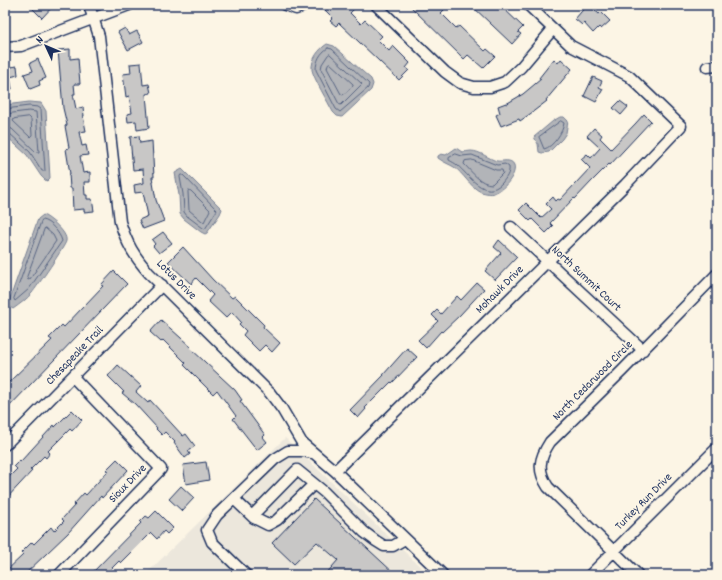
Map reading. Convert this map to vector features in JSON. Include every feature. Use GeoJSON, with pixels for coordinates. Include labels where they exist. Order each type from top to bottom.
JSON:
{"type":"FeatureCollection","features":[{"type":"Feature","properties":{"kind":"street","name":"Lotus Drive"},"geometry":{"type":"LineString","coordinates":[[89,5],[99,36],[120,222],[130,249],[137,260],[270,393],[282,409],[302,443],[335,471],[443,575]]}},
{"type":"Feature","properties":{"kind":"street"},"geometry":{"type":"LineString","coordinates":[[5,47],[21,46],[129,5]]}},
{"type":"Feature","properties":{"kind":"street"},"geometry":{"type":"LineString","coordinates":[[285,5],[296,9],[302,5]]}},
{"type":"Feature","properties":{"kind":"street"},"geometry":{"type":"LineString","coordinates":[[376,5],[445,72],[460,83],[474,87],[490,87],[505,82],[522,68],[553,29],[528,5]]}},
{"type":"Feature","properties":{"kind":"street","name":"Mohawk Drive"},"geometry":{"type":"LineString","coordinates":[[335,471],[625,185],[681,126],[629,76],[571,46],[553,29]]}},
{"type":"Feature","properties":{"kind":"street","name":"North Summit Court"},"geometry":{"type":"LineString","coordinates":[[511,226],[643,350]]}},
{"type":"Feature","properties":{"kind":"street","name":"North Cedarwood Circle"},"geometry":{"type":"LineString","coordinates":[[638,575],[548,487],[542,477],[540,465],[543,453],[550,442],[717,274]]}},
{"type":"Feature","properties":{"kind":"street","name":"Chesapeake Trail"},"geometry":{"type":"LineString","coordinates":[[5,445],[162,285]]}},
{"type":"Feature","properties":{"kind":"street","name":"Sioux Drive"},"geometry":{"type":"LineString","coordinates":[[59,575],[161,469],[73,377]]}},
{"type":"Feature","properties":{"kind":"street","name":"Turkey Run Drive"},"geometry":{"type":"LineString","coordinates":[[590,575],[717,448]]}},
{"type":"Feature","properties":{"kind":"street"},"geometry":{"type":"LineString","coordinates":[[246,575],[212,542],[207,530],[218,515],[275,459],[288,451],[302,451],[314,454]]}},
{"type":"Feature","properties":{"kind":"street"},"geometry":{"type":"LineString","coordinates":[[252,516],[297,470],[324,492],[364,532],[384,546],[393,546],[405,539]]}},
{"type":"Feature","properties":{"kind":"street"},"geometry":{"type":"LineString","coordinates":[[234,499],[252,516],[268,525],[277,520],[313,484]]}},
{"type":"Feature","properties":{"kind":"shaded area"},"geometry":{"type":"Polygon","coordinates":[[[285,438],[429,575],[145,575],[285,438]]]}},
{"type":"Feature","properties":{"kind":"water"},"geometry":{"type":"Polygon","coordinates":[[[327,44],[334,46],[371,79],[373,84],[371,90],[342,117],[337,116],[333,112],[318,85],[312,70],[316,55],[327,44]]]}},
{"type":"Feature","properties":{"kind":"water"},"geometry":{"type":"Polygon","coordinates":[[[29,102],[41,103],[46,111],[50,178],[47,181],[41,176],[27,155],[5,135],[5,105],[29,102]]]}},
{"type":"Feature","properties":{"kind":"water"},"geometry":{"type":"Polygon","coordinates":[[[560,117],[564,117],[568,121],[566,133],[549,152],[539,152],[538,144],[534,137],[560,117]]]}},
{"type":"Feature","properties":{"kind":"water"},"geometry":{"type":"Polygon","coordinates":[[[456,148],[462,152],[478,152],[497,161],[511,162],[514,165],[514,173],[503,188],[489,194],[481,192],[473,187],[454,167],[438,158],[441,154],[446,155],[456,148]]]}},
{"type":"Feature","properties":{"kind":"water"},"geometry":{"type":"Polygon","coordinates":[[[182,169],[222,209],[205,234],[184,219],[180,214],[179,195],[175,173],[182,169]]]}},
{"type":"Feature","properties":{"kind":"water"},"geometry":{"type":"Polygon","coordinates":[[[43,215],[54,222],[64,234],[66,241],[32,293],[13,309],[8,304],[38,219],[43,215]]]}},
{"type":"Feature","properties":{"kind":"building"},"geometry":{"type":"Polygon","coordinates":[[[29,5],[54,5],[42,18],[29,5]]]}},
{"type":"Feature","properties":{"kind":"building"},"geometry":{"type":"Polygon","coordinates":[[[320,5],[350,5],[354,9],[350,13],[361,24],[365,20],[382,36],[378,40],[389,51],[393,46],[410,63],[406,68],[409,70],[399,80],[339,23],[336,26],[330,21],[333,18],[320,5]]]}},
{"type":"Feature","properties":{"kind":"building"},"geometry":{"type":"Polygon","coordinates":[[[409,5],[438,5],[444,10],[441,13],[456,28],[459,26],[485,51],[487,49],[495,56],[483,68],[468,55],[464,59],[409,5]]]}},
{"type":"Feature","properties":{"kind":"building"},"geometry":{"type":"Polygon","coordinates":[[[471,5],[500,5],[523,27],[518,32],[521,34],[512,44],[471,5]]]}},
{"type":"Feature","properties":{"kind":"building"},"geometry":{"type":"Polygon","coordinates":[[[587,5],[599,14],[601,12],[610,21],[601,29],[599,27],[593,33],[584,23],[582,25],[575,19],[587,5]]]}},
{"type":"Feature","properties":{"kind":"building"},"geometry":{"type":"Polygon","coordinates":[[[125,28],[129,35],[137,31],[143,42],[128,50],[118,32],[125,28]]]}},
{"type":"Feature","properties":{"kind":"building"},"geometry":{"type":"Polygon","coordinates":[[[70,49],[70,59],[78,58],[80,84],[74,84],[75,94],[73,94],[76,109],[83,107],[86,131],[79,132],[82,146],[86,145],[88,155],[80,156],[83,173],[90,172],[90,182],[84,182],[85,195],[87,195],[87,199],[92,199],[94,211],[84,212],[84,209],[73,210],[72,188],[70,188],[70,174],[66,149],[69,148],[65,126],[67,125],[63,108],[58,50],[70,49]]]}},
{"type":"Feature","properties":{"kind":"building"},"geometry":{"type":"Polygon","coordinates":[[[38,59],[46,78],[39,81],[40,85],[30,89],[24,74],[33,71],[30,63],[38,59]]]}},
{"type":"Feature","properties":{"kind":"building"},"geometry":{"type":"Polygon","coordinates":[[[554,59],[558,63],[561,59],[572,69],[546,100],[547,101],[520,121],[519,119],[501,126],[496,115],[500,113],[498,106],[506,104],[523,94],[541,79],[539,78],[554,59]]]}},
{"type":"Feature","properties":{"kind":"building"},"geometry":{"type":"Polygon","coordinates":[[[141,63],[143,85],[149,84],[151,93],[146,94],[149,128],[137,130],[136,121],[128,122],[127,114],[132,113],[129,96],[126,97],[123,74],[131,73],[130,64],[141,63]]]}},
{"type":"Feature","properties":{"kind":"building"},"geometry":{"type":"Polygon","coordinates":[[[17,66],[18,75],[10,77],[12,89],[5,90],[5,68],[17,66]]]}},
{"type":"Feature","properties":{"kind":"building"},"geometry":{"type":"Polygon","coordinates":[[[593,77],[602,81],[599,87],[603,89],[596,102],[584,96],[593,77]]]}},
{"type":"Feature","properties":{"kind":"building"},"geometry":{"type":"Polygon","coordinates":[[[620,101],[628,107],[621,115],[613,108],[620,101]]]}},
{"type":"Feature","properties":{"kind":"building"},"geometry":{"type":"Polygon","coordinates":[[[644,114],[651,121],[610,165],[609,164],[550,223],[553,226],[546,233],[532,219],[530,221],[519,210],[526,203],[541,218],[551,209],[546,204],[553,197],[556,201],[558,199],[560,200],[590,168],[581,159],[587,154],[591,158],[600,148],[587,136],[594,128],[602,135],[600,138],[611,149],[644,114]]]}},
{"type":"Feature","properties":{"kind":"building"},"geometry":{"type":"Polygon","coordinates":[[[139,136],[140,143],[152,141],[154,177],[152,177],[156,200],[164,221],[143,229],[139,220],[148,216],[143,192],[135,193],[134,185],[144,183],[143,169],[133,170],[130,137],[139,136]]]}},
{"type":"Feature","properties":{"kind":"building"},"geometry":{"type":"Polygon","coordinates":[[[163,232],[172,243],[159,253],[153,246],[155,244],[152,240],[163,232]]]}},
{"type":"Feature","properties":{"kind":"building"},"geometry":{"type":"Polygon","coordinates":[[[499,240],[517,257],[495,280],[485,271],[501,253],[494,247],[499,240]]]}},
{"type":"Feature","properties":{"kind":"building"},"geometry":{"type":"Polygon","coordinates":[[[183,247],[213,280],[232,298],[235,296],[264,325],[263,327],[280,343],[272,352],[265,345],[259,351],[243,335],[246,331],[239,324],[241,322],[232,312],[226,318],[208,301],[213,295],[196,278],[191,284],[168,262],[183,247]]]}},
{"type":"Feature","properties":{"kind":"building"},"geometry":{"type":"Polygon","coordinates":[[[114,271],[127,284],[5,411],[5,386],[52,340],[49,338],[62,325],[64,327],[103,286],[101,285],[114,271]]]}},
{"type":"Feature","properties":{"kind":"building"},"geometry":{"type":"Polygon","coordinates":[[[477,283],[484,289],[460,315],[442,332],[441,331],[426,348],[418,340],[438,321],[432,315],[437,310],[441,314],[457,296],[461,300],[477,283]]]}},
{"type":"Feature","properties":{"kind":"building"},"geometry":{"type":"Polygon","coordinates":[[[161,320],[235,390],[242,400],[240,401],[265,435],[263,437],[267,442],[257,450],[233,419],[236,416],[217,390],[213,394],[184,365],[186,363],[163,340],[161,342],[150,332],[161,320]]]}},
{"type":"Feature","properties":{"kind":"building"},"geometry":{"type":"Polygon","coordinates":[[[407,348],[417,357],[365,408],[366,409],[358,418],[350,410],[384,375],[407,348]]]}},
{"type":"Feature","properties":{"kind":"building"},"geometry":{"type":"Polygon","coordinates":[[[118,365],[141,386],[136,392],[148,403],[150,400],[183,436],[186,434],[195,446],[188,451],[190,454],[185,458],[174,443],[175,442],[165,432],[162,435],[108,376],[118,365]]]}},
{"type":"Feature","properties":{"kind":"building"},"geometry":{"type":"Polygon","coordinates":[[[72,410],[82,420],[72,431],[70,429],[48,451],[50,453],[46,458],[44,456],[30,470],[32,471],[5,500],[5,481],[17,469],[14,466],[20,460],[21,461],[54,425],[55,427],[72,410]]]}},
{"type":"Feature","properties":{"kind":"building"},"geometry":{"type":"Polygon","coordinates":[[[117,459],[128,470],[102,498],[101,496],[68,533],[24,575],[5,575],[5,572],[23,555],[21,553],[32,542],[34,544],[51,527],[54,531],[64,521],[62,519],[75,505],[74,504],[84,493],[86,495],[117,459]]]}},
{"type":"Feature","properties":{"kind":"building"},"geometry":{"type":"Polygon","coordinates":[[[206,462],[209,480],[186,484],[183,465],[206,462]]]}},
{"type":"Feature","properties":{"kind":"building"},"geometry":{"type":"Polygon","coordinates":[[[181,486],[194,498],[182,511],[169,499],[181,486]]]}},
{"type":"Feature","properties":{"kind":"building"},"geometry":{"type":"Polygon","coordinates":[[[314,499],[396,575],[325,575],[338,560],[317,542],[294,564],[272,543],[314,499]]]}},
{"type":"Feature","properties":{"kind":"building"},"geometry":{"type":"Polygon","coordinates":[[[156,511],[173,528],[167,534],[164,531],[157,539],[151,533],[121,563],[119,561],[110,570],[115,575],[90,575],[146,516],[149,518],[156,511]]]}}]}
